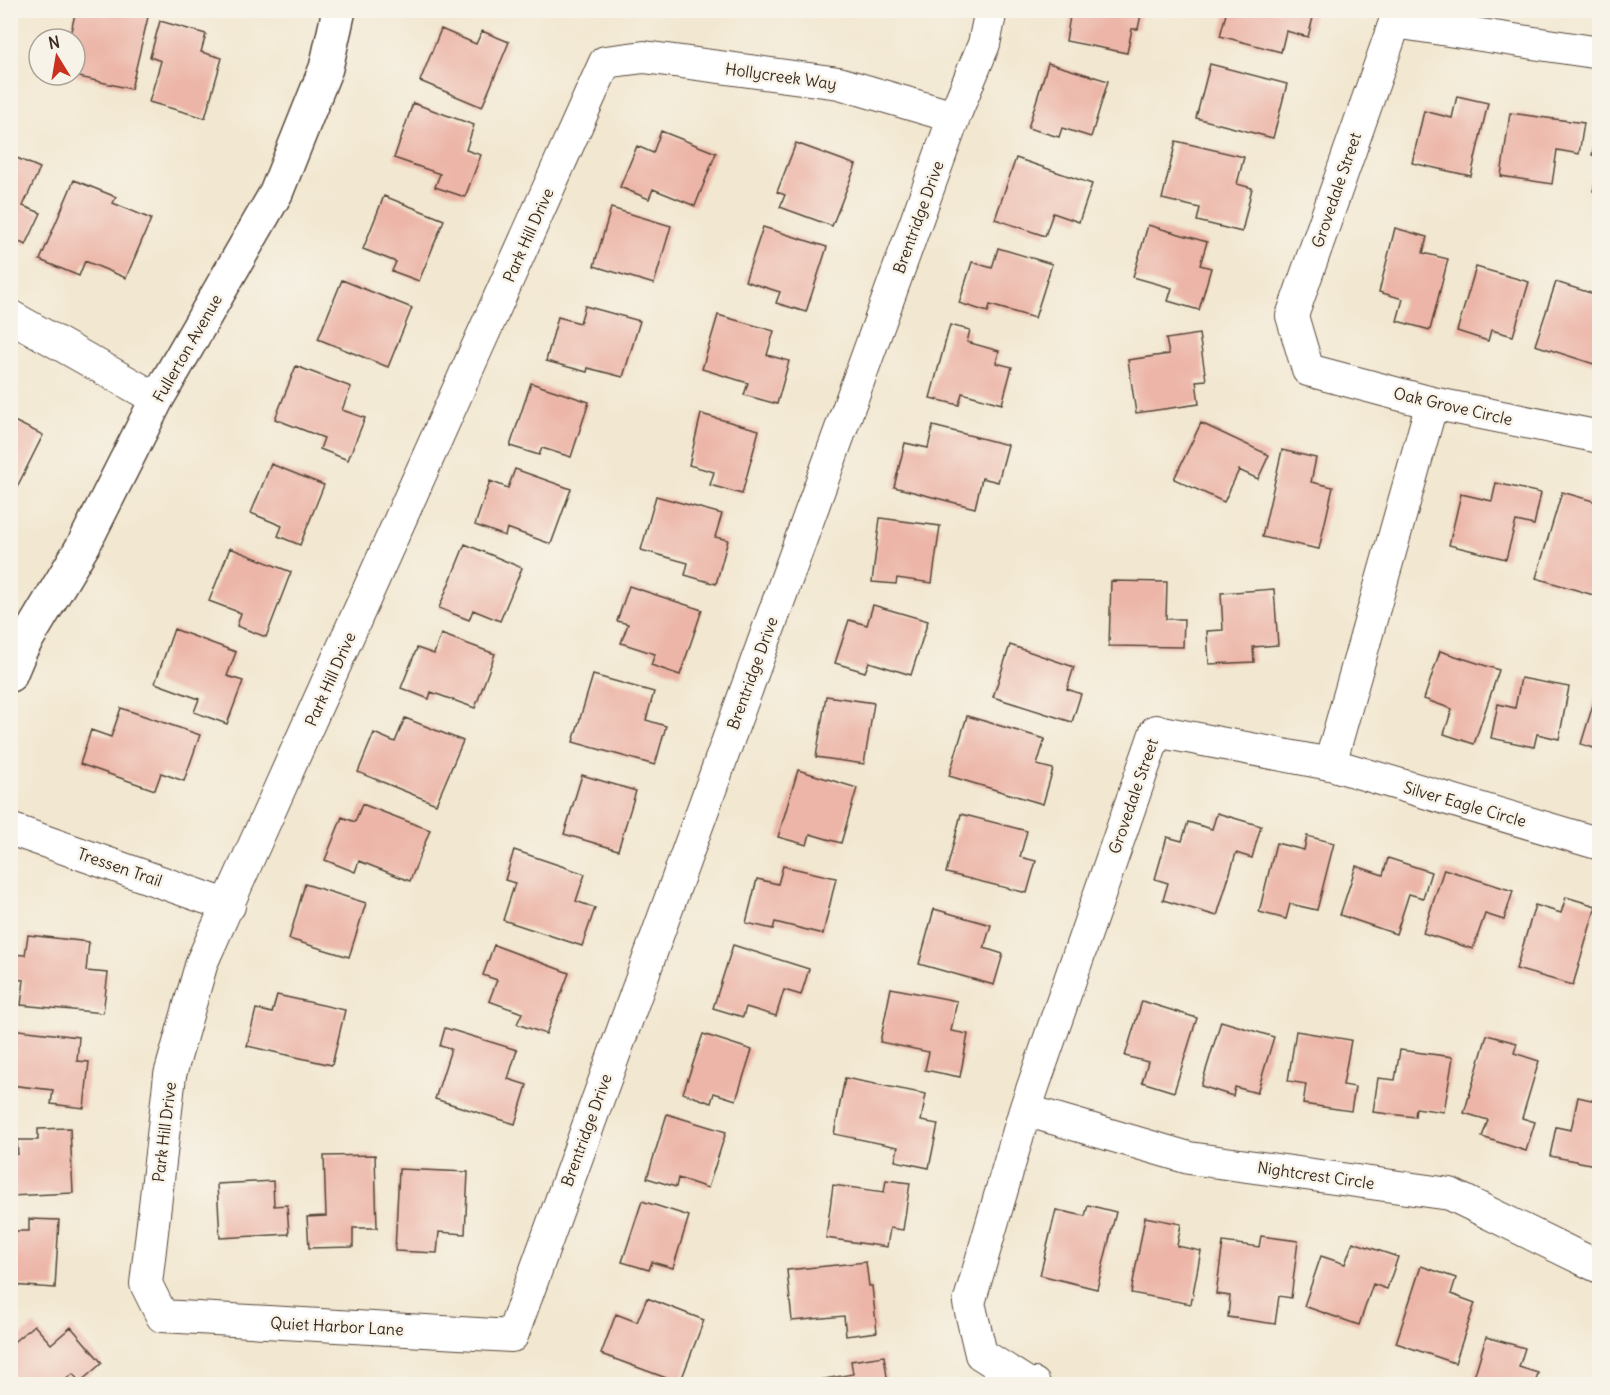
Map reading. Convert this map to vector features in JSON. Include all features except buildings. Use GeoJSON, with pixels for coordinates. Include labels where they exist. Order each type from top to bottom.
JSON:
{"type":"FeatureCollection","features":[{"type":"Feature","properties":{"kind":"main road","name":"Fullerton Avenue"},"geometry":{"type":"LineString","coordinates":[[10,675],[21,649],[84,544],[158,399],[276,193],[326,68],[339,10]]}},
{"type":"Feature","properties":{"kind":"street","name":"Brentridge Drive"},"geometry":{"type":"LineString","coordinates":[[512,1336],[954,117],[984,44],[991,10]]}},
{"type":"Feature","properties":{"kind":"street"},"geometry":{"type":"LineString","coordinates":[[1395,16],[1599,53]]}},
{"type":"Feature","properties":{"kind":"street","name":"Grovedale Street"},"geometry":{"type":"LineString","coordinates":[[1308,370],[1292,316],[1395,16]]}},
{"type":"Feature","properties":{"kind":"street","name":"Hollycreek Way"},"geometry":{"type":"LineString","coordinates":[[605,62],[644,57],[839,83],[954,117]]}},
{"type":"Feature","properties":{"kind":"street","name":"Park Hill Drive"},"geometry":{"type":"LineString","coordinates":[[162,1316],[146,1284],[170,1075],[202,962],[605,62]]}},
{"type":"Feature","properties":{"kind":"street"},"geometry":{"type":"LineString","coordinates":[[10,316],[158,399]]}},
{"type":"Feature","properties":{"kind":"street","name":"Oak Grove Circle"},"geometry":{"type":"LineString","coordinates":[[1308,370],[1432,403],[1599,437]]}},
{"type":"Feature","properties":{"kind":"street"},"geometry":{"type":"LineString","coordinates":[[1330,764],[1432,403]]}},
{"type":"Feature","properties":{"kind":"street","name":"Grovedale Street"},"geometry":{"type":"LineString","coordinates":[[1034,1384],[1028,1384],[981,1354],[969,1304],[1025,1110],[1156,731],[1330,764]]}},
{"type":"Feature","properties":{"kind":"street","name":"Silver Eagle Circle"},"geometry":{"type":"LineString","coordinates":[[1330,764],[1599,844]]}},
{"type":"Feature","properties":{"kind":"street","name":"Tressen Trail"},"geometry":{"type":"LineString","coordinates":[[10,829],[229,906]]}},
{"type":"Feature","properties":{"kind":"street","name":"Nightcrest Circle"},"geometry":{"type":"LineString","coordinates":[[1025,1110],[1189,1158],[1450,1194],[1597,1266]]}},
{"type":"Feature","properties":{"kind":"street","name":"Quiet Harbor Lane"},"geometry":{"type":"LineString","coordinates":[[162,1316],[512,1336]]}}]}
